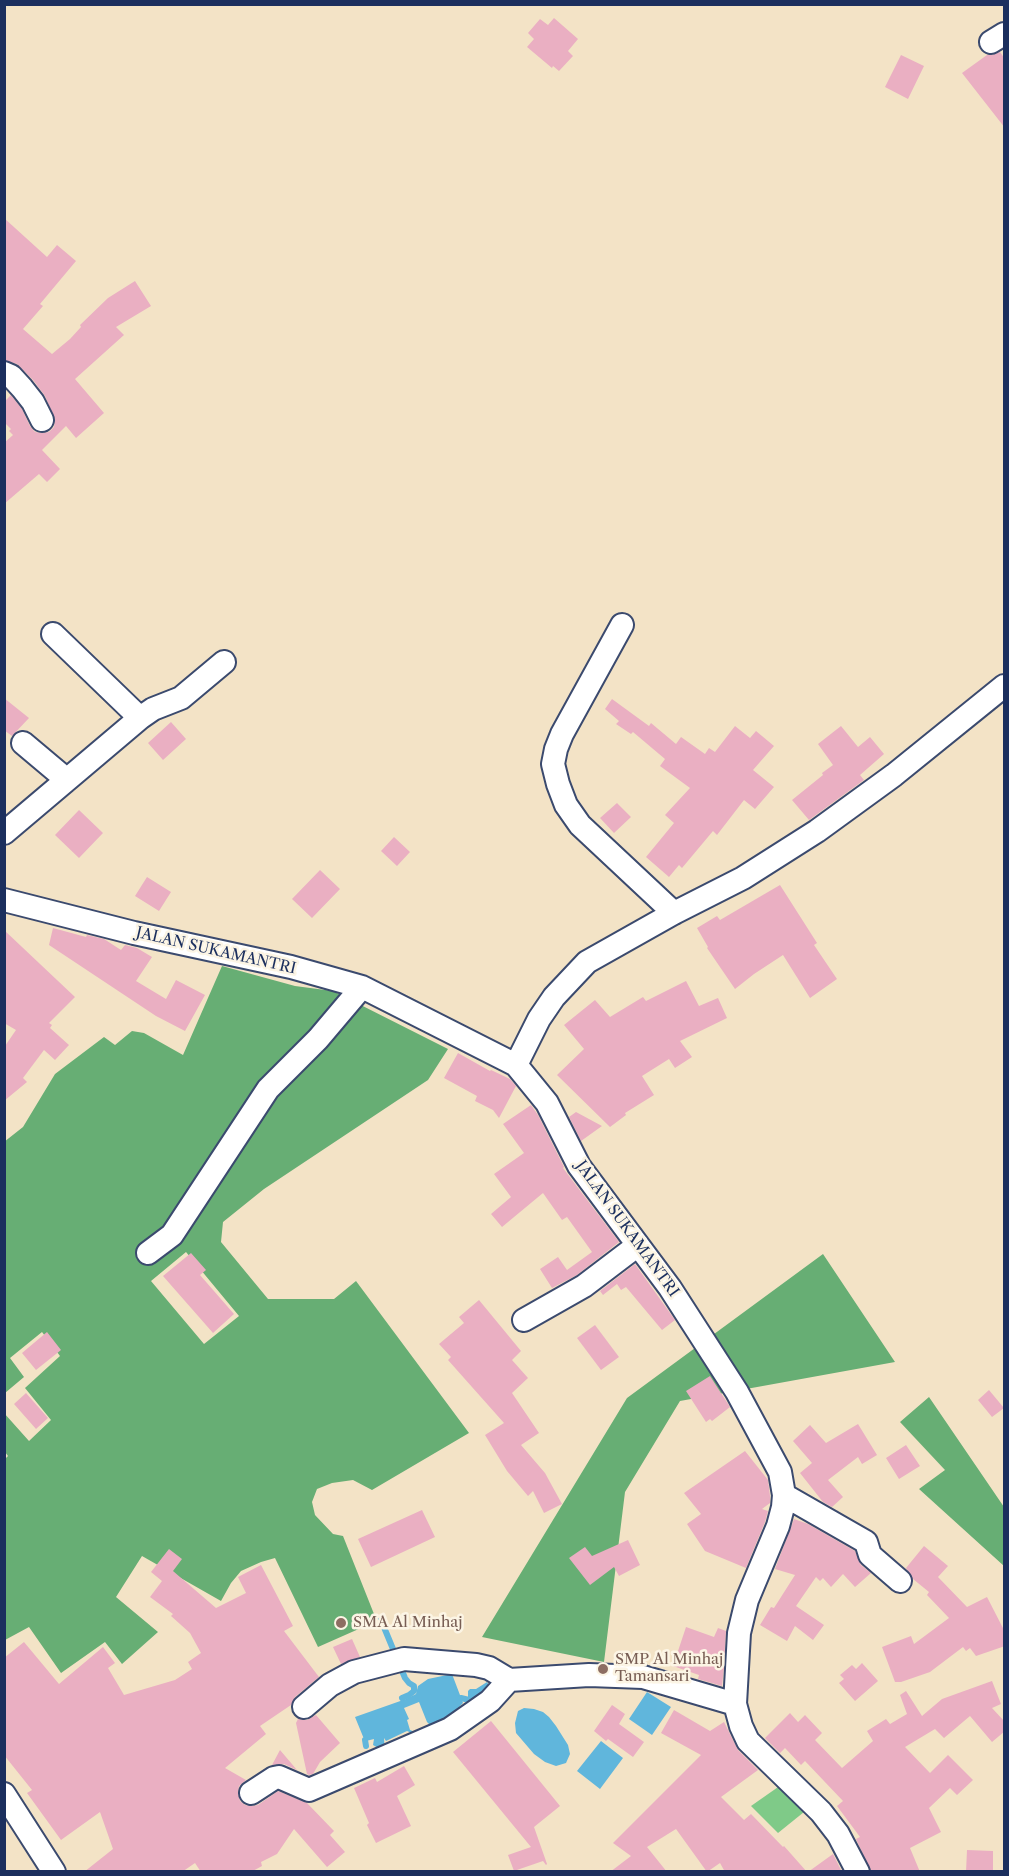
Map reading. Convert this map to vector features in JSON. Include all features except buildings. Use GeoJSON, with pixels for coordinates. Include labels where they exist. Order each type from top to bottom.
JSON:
{"type":"FeatureCollection","features":[{"type":"Feature","properties":{"kind":"street"},"geometry":{"type":"LineString","coordinates":[[4,373],[11,376],[22,388],[33,402],[42,420]]}},
{"type":"Feature","properties":{"kind":"street"},"geometry":{"type":"LineString","coordinates":[[622,625],[562,734],[553,764],[566,805],[580,825],[675,913]]}},
{"type":"Feature","properties":{"kind":"street"},"geometry":{"type":"LineString","coordinates":[[53,634],[140,718]]}},
{"type":"Feature","properties":{"kind":"street"},"geometry":{"type":"LineString","coordinates":[[4,833],[140,718],[181,698],[224,662]]}},
{"type":"Feature","properties":{"kind":"street"},"geometry":{"type":"LineString","coordinates":[[516,1065],[539,1019],[554,997],[588,962],[743,878],[817,831],[894,775],[1005,686]]}},
{"type":"Feature","properties":{"kind":"street"},"geometry":{"type":"LineString","coordinates":[[23,743],[67,780]]}},
{"type":"Feature","properties":{"kind":"street","name":"JALAN SUKAMANTRI"},"geometry":{"type":"LineString","coordinates":[[4,900],[134,933],[291,967],[362,987],[516,1065],[547,1103],[579,1166],[670,1288],[737,1392],[780,1472],[784,1495],[783,1507],[778,1526],[747,1600],[739,1633],[735,1704],[748,1741],[820,1812],[838,1834],[858,1872]]}},
{"type":"Feature","properties":{"kind":"street"},"geometry":{"type":"LineString","coordinates":[[148,1253],[172,1234],[268,1089],[318,1039],[362,987]]}},
{"type":"Feature","properties":{"kind":"street"},"geometry":{"type":"LineString","coordinates":[[524,1320],[584,1286],[638,1245]]}},
{"type":"Feature","properties":{"kind":"street"},"geometry":{"type":"LineString","coordinates":[[784,1495],[866,1542],[870,1554],[900,1581]]}},
{"type":"Feature","properties":{"kind":"street"},"geometry":{"type":"LineString","coordinates":[[304,1707],[330,1685],[354,1672],[399,1660],[476,1665],[489,1668],[509,1680],[589,1675],[643,1677],[735,1704]]}},
{"type":"Feature","properties":{"kind":"street"},"geometry":{"type":"LineString","coordinates":[[251,1793],[279,1777],[309,1790],[451,1728],[490,1701],[509,1680]]}},
{"type":"Feature","properties":{"kind":"street"},"geometry":{"type":"LineString","coordinates":[[4,1794],[54,1872]]}},
{"type":"Feature","properties":{"kind":"green space"},"geometry":{"type":"Polygon","coordinates":[[[222,966],[295,986],[333,991],[448,1049],[428,1080],[264,1189],[223,1222],[221,1242],[268,1299],[334,1299],[356,1281],[469,1433],[372,1490],[353,1480],[332,1483],[317,1489],[312,1502],[315,1515],[333,1534],[343,1536],[374,1614],[370,1624],[318,1647],[275,1558],[241,1571],[221,1601],[142,1556],[116,1597],[158,1632],[122,1664],[105,1642],[61,1673],[29,1627],[5,1640],[4,1460],[8,1456],[5,1452],[4,1413],[29,1441],[51,1420],[25,1388],[60,1356],[42,1332],[10,1358],[24,1377],[5,1393],[4,1142],[23,1127],[55,1074],[104,1037],[115,1045],[132,1031],[144,1033],[183,1055],[222,966]],[[186,1252],[151,1281],[204,1344],[239,1316],[186,1252]]]}},
{"type":"Feature","properties":{"kind":"green space"},"geometry":{"type":"Polygon","coordinates":[[[823,1254],[895,1362],[680,1401],[625,1492],[604,1662],[482,1637],[627,1398],[823,1254]]]}},
{"type":"Feature","properties":{"kind":"green space"},"geometry":{"type":"Polygon","coordinates":[[[929,1397],[1004,1507],[1004,1566],[919,1489],[945,1470],[900,1422],[929,1397]]]}},
{"type":"Feature","properties":{"kind":"green space"},"geometry":{"type":"Polygon","coordinates":[[[781,1785],[804,1812],[778,1833],[751,1806],[781,1785]]]}},
{"type":"Feature","properties":{"kind":"water"},"geometry":{"type":"Polygon","coordinates":[[[452,1674],[463,1703],[457,1713],[435,1730],[427,1722],[419,1702],[404,1708],[409,1719],[407,1720],[410,1730],[415,1732],[414,1734],[407,1731],[386,1741],[384,1738],[385,1752],[373,1745],[374,1739],[366,1741],[364,1739],[355,1717],[416,1694],[418,1686],[428,1679],[452,1674]]]}},
{"type":"Feature","properties":{"kind":"water"},"geometry":{"type":"Polygon","coordinates":[[[487,1682],[494,1693],[473,1707],[468,1698],[468,1691],[487,1682]]]}},
{"type":"Feature","properties":{"kind":"water"},"geometry":{"type":"Polygon","coordinates":[[[647,1692],[671,1707],[652,1735],[629,1719],[647,1692]]]}},
{"type":"Feature","properties":{"kind":"water"},"geometry":{"type":"Polygon","coordinates":[[[524,1708],[543,1712],[556,1726],[568,1745],[570,1754],[566,1763],[556,1766],[545,1762],[534,1754],[516,1733],[515,1723],[518,1711],[524,1708]]]}},
{"type":"Feature","properties":{"kind":"water"},"geometry":{"type":"Polygon","coordinates":[[[601,1741],[623,1758],[600,1789],[577,1771],[601,1741]]]}},
{"type":"Feature","properties":{"kind":"waterway"},"geometry":{"type":"LineString","coordinates":[[381,1620],[405,1678],[414,1686],[414,1691],[402,1698]]}},
{"type":"Feature","properties":{"kind":"waterway"},"geometry":{"type":"LineString","coordinates":[[461,1698],[469,1700]]}},
{"type":"Feature","properties":{"kind":"waterway"},"geometry":{"type":"LineString","coordinates":[[365,1740],[366,1746]]}},
{"type":"Feature","properties":{"kind":"place","name":"SMA Al Minhaj"},"geometry":{"type":"Point","coordinates":[341,1623]}},
{"type":"Feature","properties":{"kind":"place","name":"SMP Al Minhaj Tamansari"},"geometry":{"type":"Point","coordinates":[603,1669]}}]}
